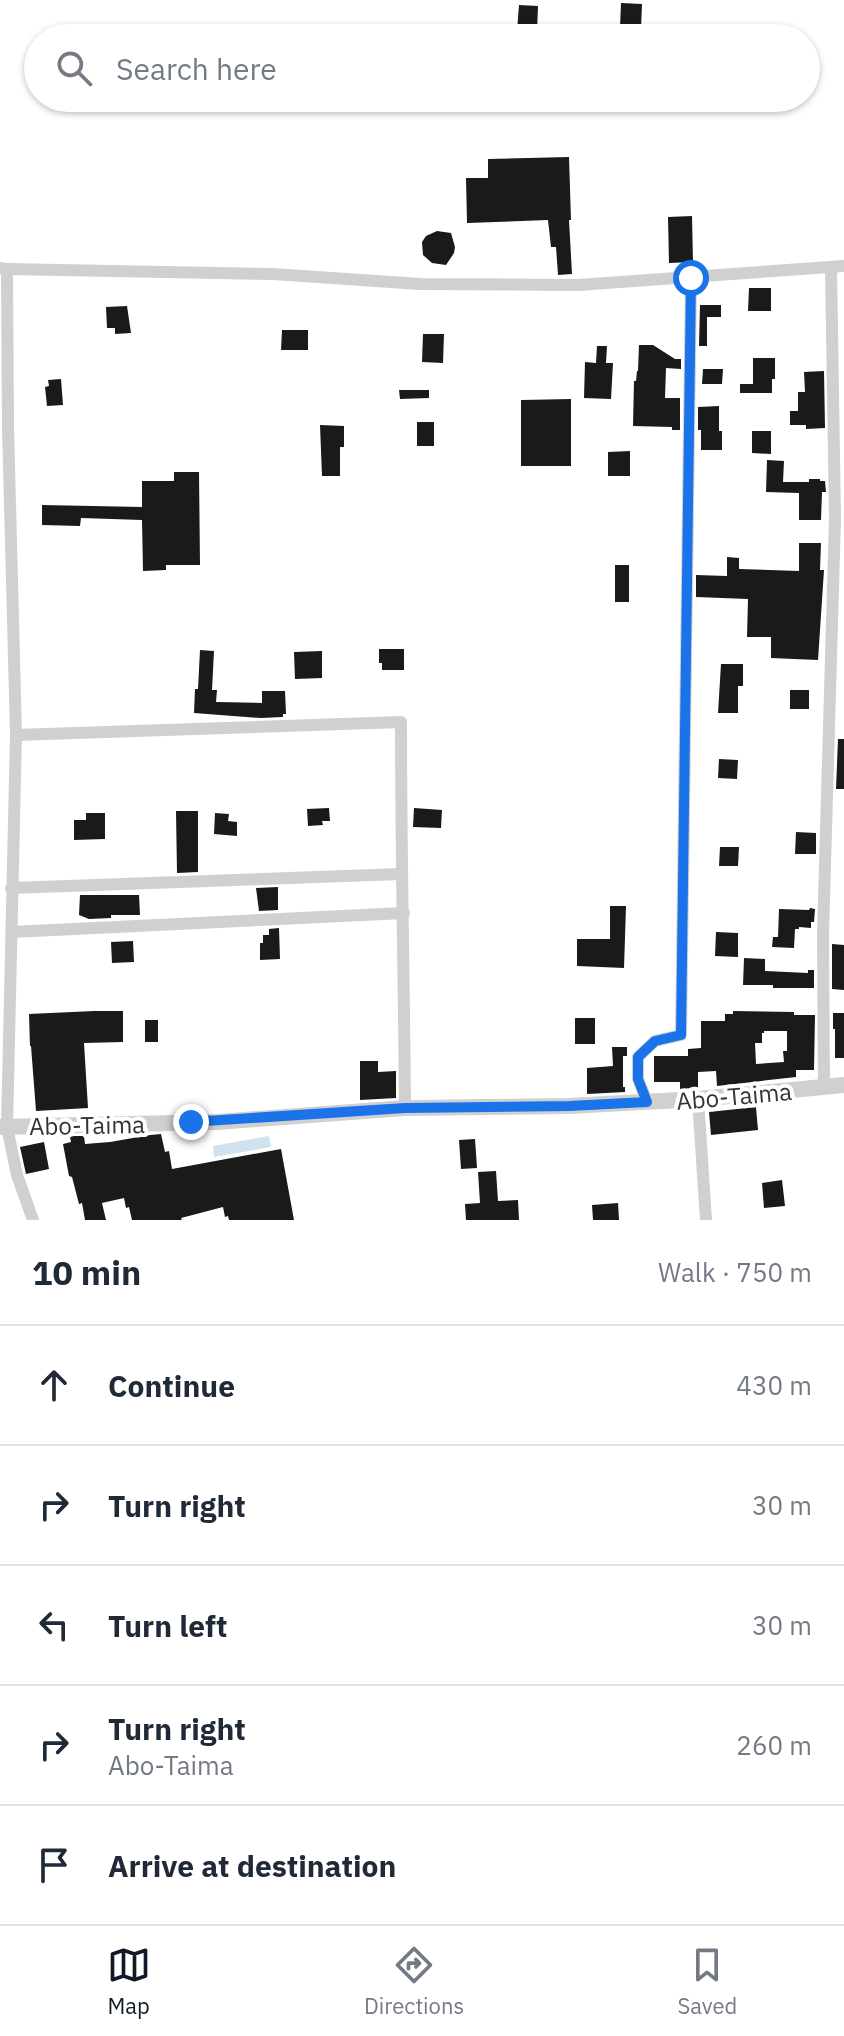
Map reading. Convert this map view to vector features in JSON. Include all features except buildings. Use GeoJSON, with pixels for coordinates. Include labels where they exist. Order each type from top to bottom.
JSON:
{"type":"FeatureCollection","features":[{"type":"Feature","properties":{"kind":"street"},"geometry":{"type":"LineString","coordinates":[[33,1220],[3,1127],[12,932],[16,735],[4,269],[273,274],[420,284],[578,285],[838,266],[835,519],[823,934],[824,1088]]}},
{"type":"Feature","properties":{"kind":"street"},"geometry":{"type":"LineString","coordinates":[[647,1102],[638,1079],[638,1057],[655,1041],[681,1035],[691,278]]}},
{"type":"Feature","properties":{"kind":"street"},"geometry":{"type":"LineString","coordinates":[[16,735],[401,722],[405,1108]]}},
{"type":"Feature","properties":{"kind":"street"},"geometry":{"type":"LineString","coordinates":[[11,888],[401,874]]}},
{"type":"Feature","properties":{"kind":"street"},"geometry":{"type":"LineString","coordinates":[[12,932],[404,913]]}},
{"type":"Feature","properties":{"kind":"street","name":"Abo-Taima"},"geometry":{"type":"LineString","coordinates":[[3,1127],[217,1122],[405,1108],[569,1106],[698,1099],[844,1085]]}},
{"type":"Feature","properties":{"kind":"street"},"geometry":{"type":"LineString","coordinates":[[698,1099],[706,1220]]}},
{"type":"Feature","properties":{"kind":"water"},"geometry":{"type":"Polygon","coordinates":[[[269,1136],[271,1147],[214,1157],[213,1146],[269,1136]]]}},
{"type":"Feature","properties":{"kind":"route"},"geometry":{"type":"LineString","coordinates":[[191,1122],[405,1108],[647,1102],[638,1079],[638,1057],[655,1041],[681,1035],[691,278]]}}]}
